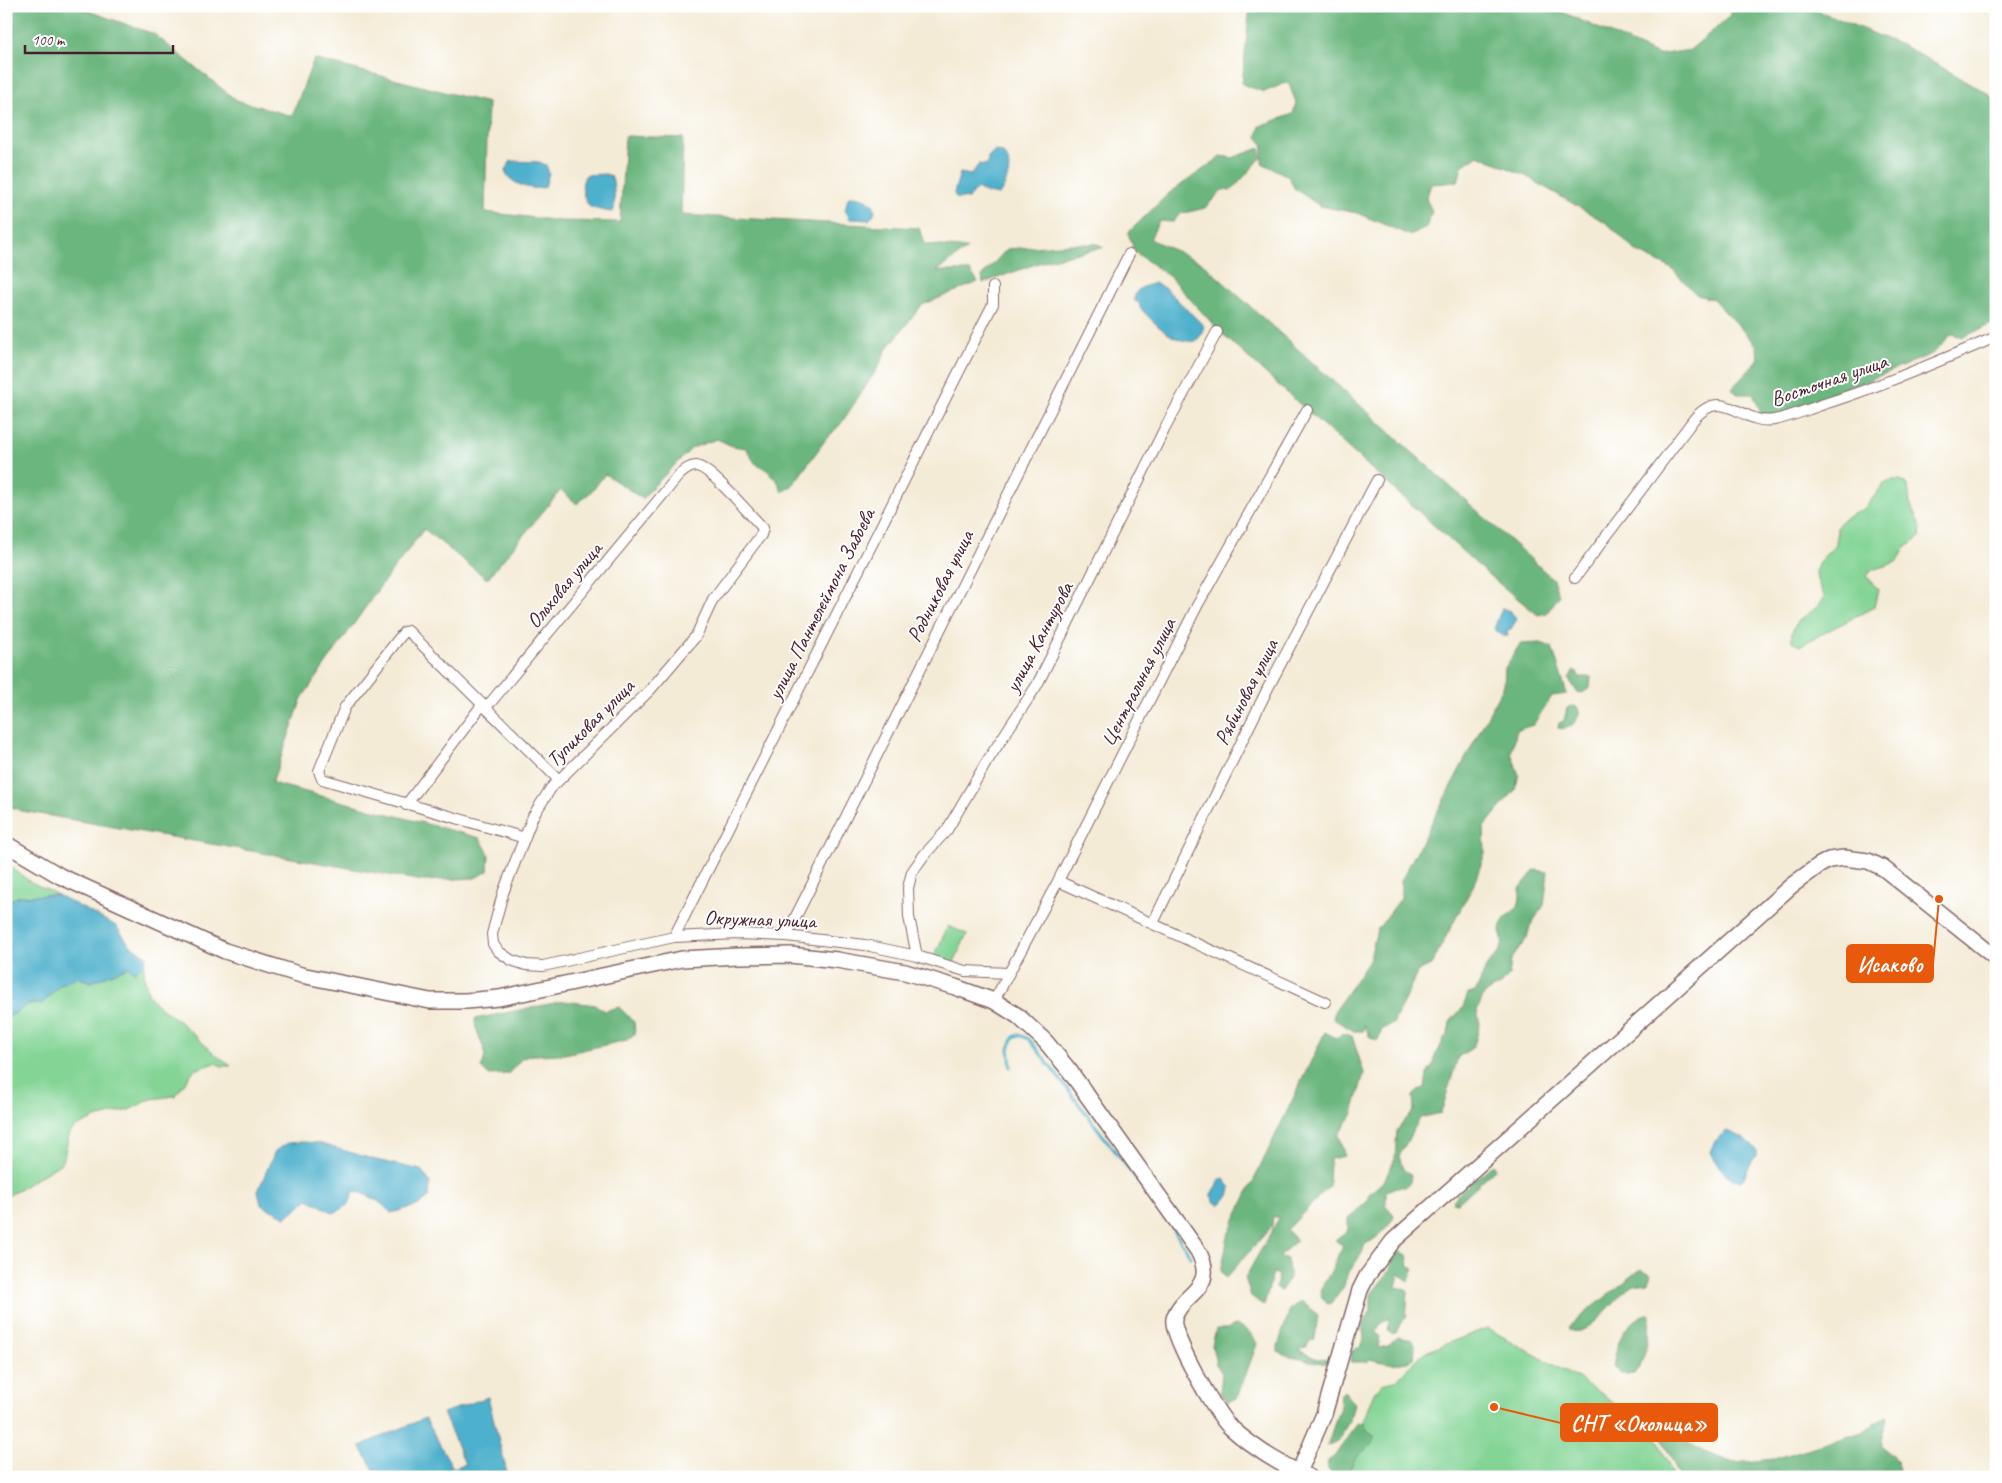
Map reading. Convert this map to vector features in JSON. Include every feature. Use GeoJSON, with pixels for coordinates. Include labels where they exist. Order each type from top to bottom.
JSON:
{"type":"FeatureCollection","features":[{"type":"Feature","properties":{"kind":"street","name":"Родниковая улица"},"geometry":{"type":"LineString","coordinates":[[786,936],[1129,254]]}},
{"type":"Feature","properties":{"kind":"street","name":"улица Пантелеймона Забоева"},"geometry":{"type":"LineString","coordinates":[[674,937],[992,304],[993,287]]}},
{"type":"Feature","properties":{"kind":"street","name":"улица Кантурова"},"geometry":{"type":"LineString","coordinates":[[917,956],[909,917],[908,888],[912,872],[924,855],[947,830],[986,763],[1037,685],[1165,428],[1217,332]]}},
{"type":"Feature","properties":{"kind":"street","name":"Восточная улица"},"geometry":{"type":"LineString","coordinates":[[1575,578],[1694,419],[1708,407],[1724,405],[1752,418],[1774,420],[1842,399],[1996,337]]}},
{"type":"Feature","properties":{"kind":"street","name":"Центральная улица"},"geometry":{"type":"LineString","coordinates":[[994,1001],[1058,880],[1197,606],[1306,410]]}},
{"type":"Feature","properties":{"kind":"street","name":"Ольховая улица"},"geometry":{"type":"LineString","coordinates":[[406,805],[479,709],[491,702],[687,468],[702,467],[763,528]]}},
{"type":"Feature","properties":{"kind":"street","name":"Рябиновая улица"},"geometry":{"type":"LineString","coordinates":[[1153,922],[1264,697],[1377,480]]}},
{"type":"Feature","properties":{"kind":"street","name":"Тупиковая улица"},"geometry":{"type":"LineString","coordinates":[[511,960],[498,951],[493,944],[492,934],[503,893],[537,809],[559,780],[650,690],[696,636],[713,599],[755,544],[763,528]]}},
{"type":"Feature","properties":{"kind":"street"},"geometry":{"type":"LineString","coordinates":[[525,838],[326,781],[319,776],[342,713],[404,632],[408,631],[486,705],[559,780]]}},
{"type":"Feature","properties":{"kind":"street"},"geometry":{"type":"LineString","coordinates":[[6,844],[60,876],[225,951],[301,975],[430,1001],[466,1001],[499,998],[682,959],[790,955],[837,960],[905,972],[994,1001],[1018,1016],[1045,1041],[1069,1070],[1198,1251],[1203,1261],[1204,1273],[1200,1286],[1181,1307],[1174,1320],[1174,1331],[1186,1356],[1227,1425],[1251,1444],[1301,1475],[1324,1414],[1360,1290],[1367,1276],[1393,1242],[1784,892],[1818,866],[1829,860],[1844,858],[1876,864],[1996,958]]}},
{"type":"Feature","properties":{"kind":"street"},"geometry":{"type":"LineString","coordinates":[[1058,880],[1324,1002]]}},
{"type":"Feature","properties":{"kind":"street","name":"Окружная улица"},"geometry":{"type":"LineString","coordinates":[[511,960],[526,965],[544,966],[674,937],[738,934],[786,936],[865,945],[917,956],[965,971],[1008,973]]}},
{"type":"Feature","properties":{"kind":"green space"},"geometry":{"type":"Polygon","coordinates":[[[6,6],[74,6],[154,34],[236,100],[292,116],[314,59],[488,103],[485,212],[561,221],[620,222],[625,136],[683,138],[681,215],[919,228],[924,244],[967,249],[937,271],[970,271],[978,282],[922,305],[886,350],[879,366],[840,425],[826,439],[792,486],[782,492],[778,482],[767,470],[755,463],[746,448],[732,446],[717,439],[692,448],[643,499],[605,474],[593,490],[577,504],[561,490],[487,579],[424,529],[379,588],[302,698],[272,783],[480,838],[489,854],[488,871],[475,878],[423,881],[22,811],[6,805],[6,6]]]}},
{"type":"Feature","properties":{"kind":"green space"},"geometry":{"type":"Polygon","coordinates":[[[1250,6],[1549,6],[1658,55],[1690,50],[1730,16],[1732,6],[1807,6],[1906,47],[1989,94],[1996,105],[1996,322],[1963,337],[1952,334],[1932,354],[1778,418],[1762,415],[1753,394],[1737,394],[1732,388],[1758,361],[1757,346],[1713,299],[1697,295],[1671,268],[1637,252],[1608,224],[1524,175],[1478,155],[1462,166],[1458,182],[1431,184],[1426,199],[1432,211],[1426,228],[1409,235],[1357,213],[1320,206],[1295,189],[1288,176],[1262,163],[1263,144],[1257,137],[1260,126],[1293,114],[1296,102],[1288,82],[1264,92],[1242,84],[1250,6]]]}},
{"type":"Feature","properties":{"kind":"green space"},"geometry":{"type":"Polygon","coordinates":[[[1260,148],[1261,158],[1232,190],[1222,190],[1205,208],[1180,214],[1173,222],[1159,221],[1150,239],[1202,263],[1553,579],[1559,596],[1547,613],[1538,615],[1491,577],[1221,333],[1170,277],[1135,252],[1128,233],[1168,194],[1222,156],[1232,158],[1260,148]]]}},
{"type":"Feature","properties":{"kind":"green space"},"geometry":{"type":"Polygon","coordinates":[[[1097,244],[1104,247],[1047,260],[983,283],[982,276],[1007,249],[1097,244]]]}},
{"type":"Feature","properties":{"kind":"green space"},"geometry":{"type":"Polygon","coordinates":[[[1891,480],[1901,480],[1908,486],[1910,504],[1921,528],[1920,537],[1906,547],[1897,562],[1872,570],[1867,576],[1878,590],[1874,607],[1799,646],[1792,641],[1792,633],[1799,621],[1820,603],[1824,596],[1817,580],[1816,572],[1818,563],[1836,544],[1837,527],[1842,520],[1865,508],[1883,485],[1891,480]]]}},
{"type":"Feature","properties":{"kind":"green space"},"geometry":{"type":"Polygon","coordinates":[[[1541,643],[1552,647],[1567,694],[1552,696],[1533,725],[1517,730],[1511,753],[1519,775],[1515,790],[1484,827],[1485,853],[1474,884],[1431,965],[1418,971],[1393,1024],[1382,1029],[1378,1040],[1370,1038],[1365,1025],[1363,1031],[1354,1031],[1333,1019],[1335,1010],[1369,961],[1377,930],[1401,898],[1401,881],[1504,685],[1505,668],[1520,644],[1541,643]]]}},
{"type":"Feature","properties":{"kind":"green space"},"geometry":{"type":"Polygon","coordinates":[[[1573,671],[1578,673],[1579,677],[1591,677],[1590,688],[1582,693],[1577,692],[1569,679],[1573,671]]]}},
{"type":"Feature","properties":{"kind":"green space"},"geometry":{"type":"Polygon","coordinates":[[[1577,707],[1580,711],[1577,719],[1569,727],[1558,728],[1559,723],[1564,721],[1567,708],[1577,707]]]}},
{"type":"Feature","properties":{"kind":"green space"},"geometry":{"type":"Polygon","coordinates":[[[6,863],[29,881],[58,895],[20,896],[6,902],[6,863]]]}},
{"type":"Feature","properties":{"kind":"green space"},"geometry":{"type":"Polygon","coordinates":[[[1535,870],[1548,872],[1544,905],[1530,926],[1527,938],[1511,960],[1509,976],[1499,986],[1485,993],[1477,1010],[1480,1024],[1475,1042],[1472,1048],[1458,1057],[1441,1113],[1420,1118],[1399,1156],[1403,1169],[1411,1175],[1410,1182],[1406,1187],[1396,1187],[1386,1191],[1386,1206],[1394,1215],[1390,1224],[1374,1239],[1365,1244],[1362,1253],[1347,1275],[1344,1286],[1332,1303],[1328,1304],[1323,1300],[1321,1291],[1343,1246],[1335,1240],[1348,1230],[1348,1218],[1366,1203],[1369,1194],[1384,1181],[1395,1159],[1397,1130],[1414,1110],[1413,1096],[1418,1090],[1425,1088],[1427,1074],[1434,1064],[1435,1055],[1448,1034],[1450,1022],[1463,1007],[1468,994],[1475,992],[1486,967],[1501,949],[1500,929],[1502,923],[1517,907],[1520,888],[1535,870]]]}},
{"type":"Feature","properties":{"kind":"green space"},"geometry":{"type":"Polygon","coordinates":[[[948,926],[967,934],[953,964],[934,957],[948,926]]]}},
{"type":"Feature","properties":{"kind":"green space"},"geometry":{"type":"Polygon","coordinates":[[[144,964],[146,986],[154,1002],[231,1066],[222,1066],[215,1063],[194,1070],[175,1096],[151,1099],[129,1110],[95,1118],[74,1128],[69,1134],[64,1157],[60,1164],[6,1197],[6,1019],[28,1004],[42,1004],[60,985],[77,977],[91,982],[128,967],[134,972],[144,964]]]}},
{"type":"Feature","properties":{"kind":"green space"},"geometry":{"type":"Polygon","coordinates":[[[564,1001],[596,1005],[604,1011],[619,1007],[634,1022],[635,1034],[627,1040],[565,1054],[533,1055],[522,1058],[508,1074],[488,1075],[481,1068],[485,1055],[477,1032],[475,1019],[564,1001]]]}},
{"type":"Feature","properties":{"kind":"green space"},"geometry":{"type":"Polygon","coordinates":[[[1325,1032],[1336,1038],[1343,1033],[1352,1036],[1364,1073],[1353,1114],[1338,1135],[1345,1156],[1330,1159],[1329,1186],[1287,1230],[1297,1240],[1279,1256],[1287,1259],[1290,1276],[1281,1291],[1276,1287],[1279,1275],[1273,1273],[1264,1306],[1251,1296],[1245,1278],[1279,1218],[1273,1216],[1272,1226],[1226,1278],[1221,1271],[1229,1232],[1325,1032]]]}},
{"type":"Feature","properties":{"kind":"green space"},"geometry":{"type":"Polygon","coordinates":[[[1491,1166],[1495,1166],[1495,1169],[1458,1203],[1453,1202],[1464,1189],[1491,1166]]]}},
{"type":"Feature","properties":{"kind":"green space"},"geometry":{"type":"Polygon","coordinates":[[[1398,1251],[1407,1255],[1409,1266],[1414,1268],[1409,1281],[1399,1274],[1396,1287],[1406,1289],[1408,1293],[1406,1318],[1400,1324],[1396,1333],[1391,1334],[1388,1331],[1390,1318],[1380,1324],[1376,1332],[1380,1336],[1378,1348],[1388,1346],[1398,1337],[1413,1340],[1415,1348],[1414,1358],[1403,1363],[1387,1363],[1370,1359],[1367,1362],[1351,1362],[1352,1351],[1356,1347],[1360,1347],[1364,1337],[1362,1325],[1371,1311],[1371,1294],[1389,1272],[1393,1256],[1398,1251]]]}},
{"type":"Feature","properties":{"kind":"green space"},"geometry":{"type":"Polygon","coordinates":[[[1641,1269],[1651,1274],[1648,1283],[1632,1286],[1625,1291],[1594,1323],[1585,1329],[1569,1330],[1569,1326],[1641,1269]]]}},
{"type":"Feature","properties":{"kind":"green space"},"geometry":{"type":"Polygon","coordinates":[[[1301,1301],[1318,1315],[1315,1339],[1310,1341],[1306,1347],[1298,1350],[1315,1358],[1327,1360],[1327,1364],[1290,1357],[1278,1352],[1278,1346],[1290,1309],[1301,1301]]]}},
{"type":"Feature","properties":{"kind":"green space"},"geometry":{"type":"Polygon","coordinates":[[[1650,1314],[1648,1337],[1642,1361],[1634,1374],[1621,1374],[1613,1366],[1623,1333],[1634,1321],[1650,1314]]]}},
{"type":"Feature","properties":{"kind":"green space"},"geometry":{"type":"Polygon","coordinates":[[[1235,1325],[1249,1332],[1257,1344],[1237,1398],[1227,1402],[1220,1393],[1222,1373],[1216,1364],[1212,1345],[1216,1329],[1227,1329],[1235,1325]]]}},
{"type":"Feature","properties":{"kind":"green space"},"geometry":{"type":"Polygon","coordinates":[[[1487,1328],[1575,1377],[1652,1427],[1674,1477],[1344,1477],[1337,1472],[1363,1421],[1374,1393],[1382,1384],[1395,1381],[1423,1353],[1487,1328]]]}},
{"type":"Feature","properties":{"kind":"green space"},"geometry":{"type":"Polygon","coordinates":[[[1344,1391],[1354,1403],[1350,1419],[1339,1440],[1327,1446],[1340,1407],[1341,1394],[1344,1391]]]}},
{"type":"Feature","properties":{"kind":"green space"},"geometry":{"type":"Polygon","coordinates":[[[1887,1416],[1881,1438],[1881,1446],[1894,1457],[1898,1462],[1900,1471],[1908,1477],[1680,1477],[1663,1441],[1663,1434],[1671,1432],[1704,1452],[1734,1463],[1774,1459],[1862,1432],[1887,1416]]]}},
{"type":"Feature","properties":{"kind":"green space"},"geometry":{"type":"Polygon","coordinates":[[[1358,1422],[1364,1423],[1367,1430],[1374,1435],[1372,1443],[1358,1456],[1345,1477],[1334,1475],[1328,1469],[1328,1461],[1334,1457],[1358,1422]]]}},
{"type":"Feature","properties":{"kind":"water"},"geometry":{"type":"Polygon","coordinates":[[[994,151],[1002,152],[1006,157],[1009,167],[1005,185],[999,195],[987,193],[977,188],[968,199],[956,198],[954,193],[960,173],[971,175],[979,164],[987,165],[988,157],[994,151]]]}},
{"type":"Feature","properties":{"kind":"water"},"geometry":{"type":"Polygon","coordinates":[[[511,161],[539,162],[546,165],[549,173],[545,187],[522,186],[512,180],[505,171],[511,161]]]}},
{"type":"Feature","properties":{"kind":"water"},"geometry":{"type":"Polygon","coordinates":[[[606,174],[612,177],[613,184],[614,210],[611,212],[591,208],[582,187],[586,175],[606,174]]]}},
{"type":"Feature","properties":{"kind":"water"},"geometry":{"type":"Polygon","coordinates":[[[851,196],[867,200],[874,206],[875,210],[869,220],[850,219],[845,210],[848,198],[851,196]]]}},
{"type":"Feature","properties":{"kind":"water"},"geometry":{"type":"Polygon","coordinates":[[[1154,283],[1165,288],[1204,326],[1201,335],[1196,341],[1187,341],[1172,336],[1152,320],[1140,308],[1140,304],[1134,300],[1138,290],[1154,283]]]}},
{"type":"Feature","properties":{"kind":"water"},"geometry":{"type":"Polygon","coordinates":[[[1502,608],[1510,611],[1517,619],[1511,629],[1507,630],[1508,636],[1503,636],[1494,629],[1502,608]]]}},
{"type":"Feature","properties":{"kind":"water"},"geometry":{"type":"Polygon","coordinates":[[[58,895],[116,926],[131,946],[147,956],[144,964],[134,972],[128,967],[91,982],[77,977],[60,985],[42,1004],[28,1004],[6,1019],[6,902],[20,896],[58,895]]]}},
{"type":"Feature","properties":{"kind":"water"},"geometry":{"type":"Polygon","coordinates":[[[1727,1131],[1743,1138],[1757,1150],[1757,1156],[1740,1182],[1722,1170],[1710,1152],[1715,1140],[1727,1131]]]}},
{"type":"Feature","properties":{"kind":"water"},"geometry":{"type":"Polygon","coordinates":[[[287,1143],[318,1143],[376,1160],[421,1170],[430,1182],[429,1197],[417,1206],[391,1213],[374,1199],[354,1191],[349,1204],[334,1213],[308,1199],[286,1217],[261,1205],[258,1191],[275,1151],[287,1143]]]}},
{"type":"Feature","properties":{"kind":"water"},"geometry":{"type":"Polygon","coordinates":[[[1220,1179],[1224,1179],[1231,1188],[1229,1196],[1219,1205],[1213,1201],[1211,1194],[1220,1179]]]}},
{"type":"Feature","properties":{"kind":"water"},"geometry":{"type":"Polygon","coordinates":[[[488,1397],[508,1477],[378,1477],[360,1446],[425,1418],[453,1468],[465,1464],[443,1413],[488,1397]]]}},
{"type":"Feature","properties":{"kind":"waterway"},"geometry":{"type":"LineString","coordinates":[[1011,1067],[1009,1048],[1014,1037],[1019,1035],[1029,1039],[1154,1202]]}},
{"type":"Feature","properties":{"kind":"waterway"},"geometry":{"type":"LineString","coordinates":[[1173,1229],[1191,1257]]}},
{"type":"Feature","properties":{"kind":"place","name":"Исаково"},"geometry":{"type":"Point","coordinates":[1939,899]}},
{"type":"Feature","properties":{"kind":"place","name":"СНТ «Околица»"},"geometry":{"type":"Point","coordinates":[1494,1407]}}]}
